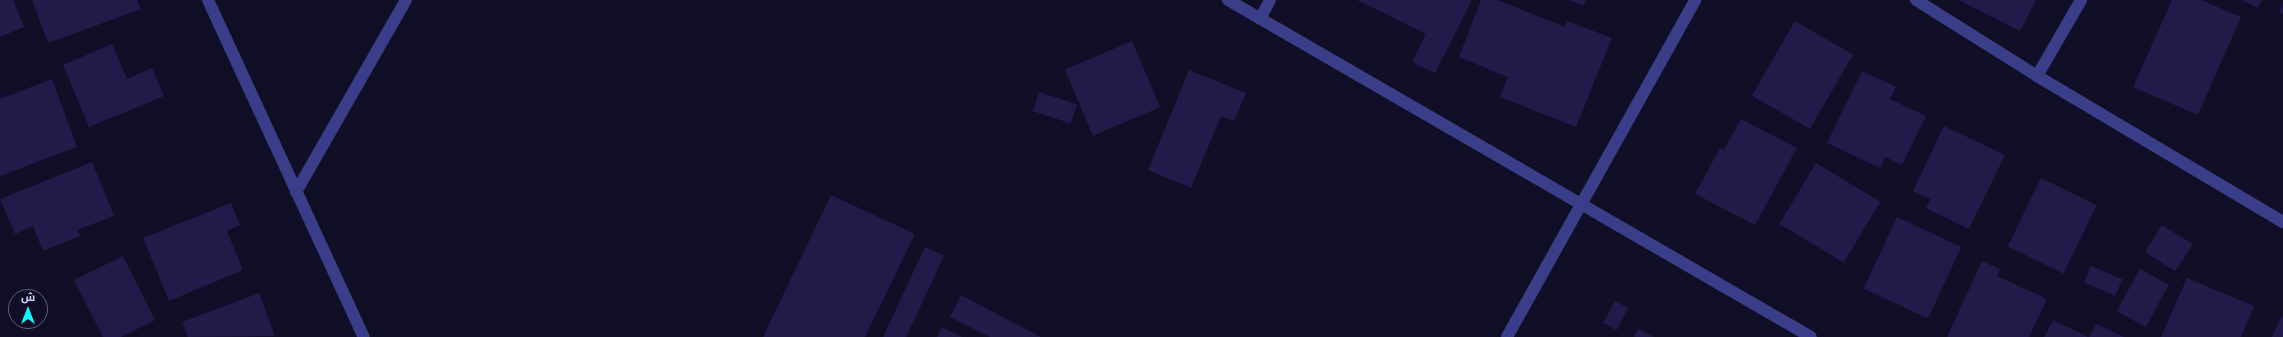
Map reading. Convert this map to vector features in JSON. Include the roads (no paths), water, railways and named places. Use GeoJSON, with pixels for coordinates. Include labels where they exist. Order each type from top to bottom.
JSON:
{"type":"FeatureCollection","features":[{"type":"Feature","properties":{"kind":"street"},"geometry":{"type":"LineString","coordinates":[[208,0],[364,337]]}},
{"type":"Feature","properties":{"kind":"street"},"geometry":{"type":"LineString","coordinates":[[296,192],[406,0]]}},
{"type":"Feature","properties":{"kind":"street"},"geometry":{"type":"LineString","coordinates":[[1228,0],[1810,337]]}},
{"type":"Feature","properties":{"kind":"street"},"geometry":{"type":"LineString","coordinates":[[1260,19],[1270,0]]}},
{"type":"Feature","properties":{"kind":"street"},"geometry":{"type":"LineString","coordinates":[[1507,337],[1694,0]]}},
{"type":"Feature","properties":{"kind":"street"},"geometry":{"type":"LineString","coordinates":[[1916,0],[2037,76],[2283,222]]}},
{"type":"Feature","properties":{"kind":"street"},"geometry":{"type":"LineString","coordinates":[[2037,76],[2081,0]]}}]}
